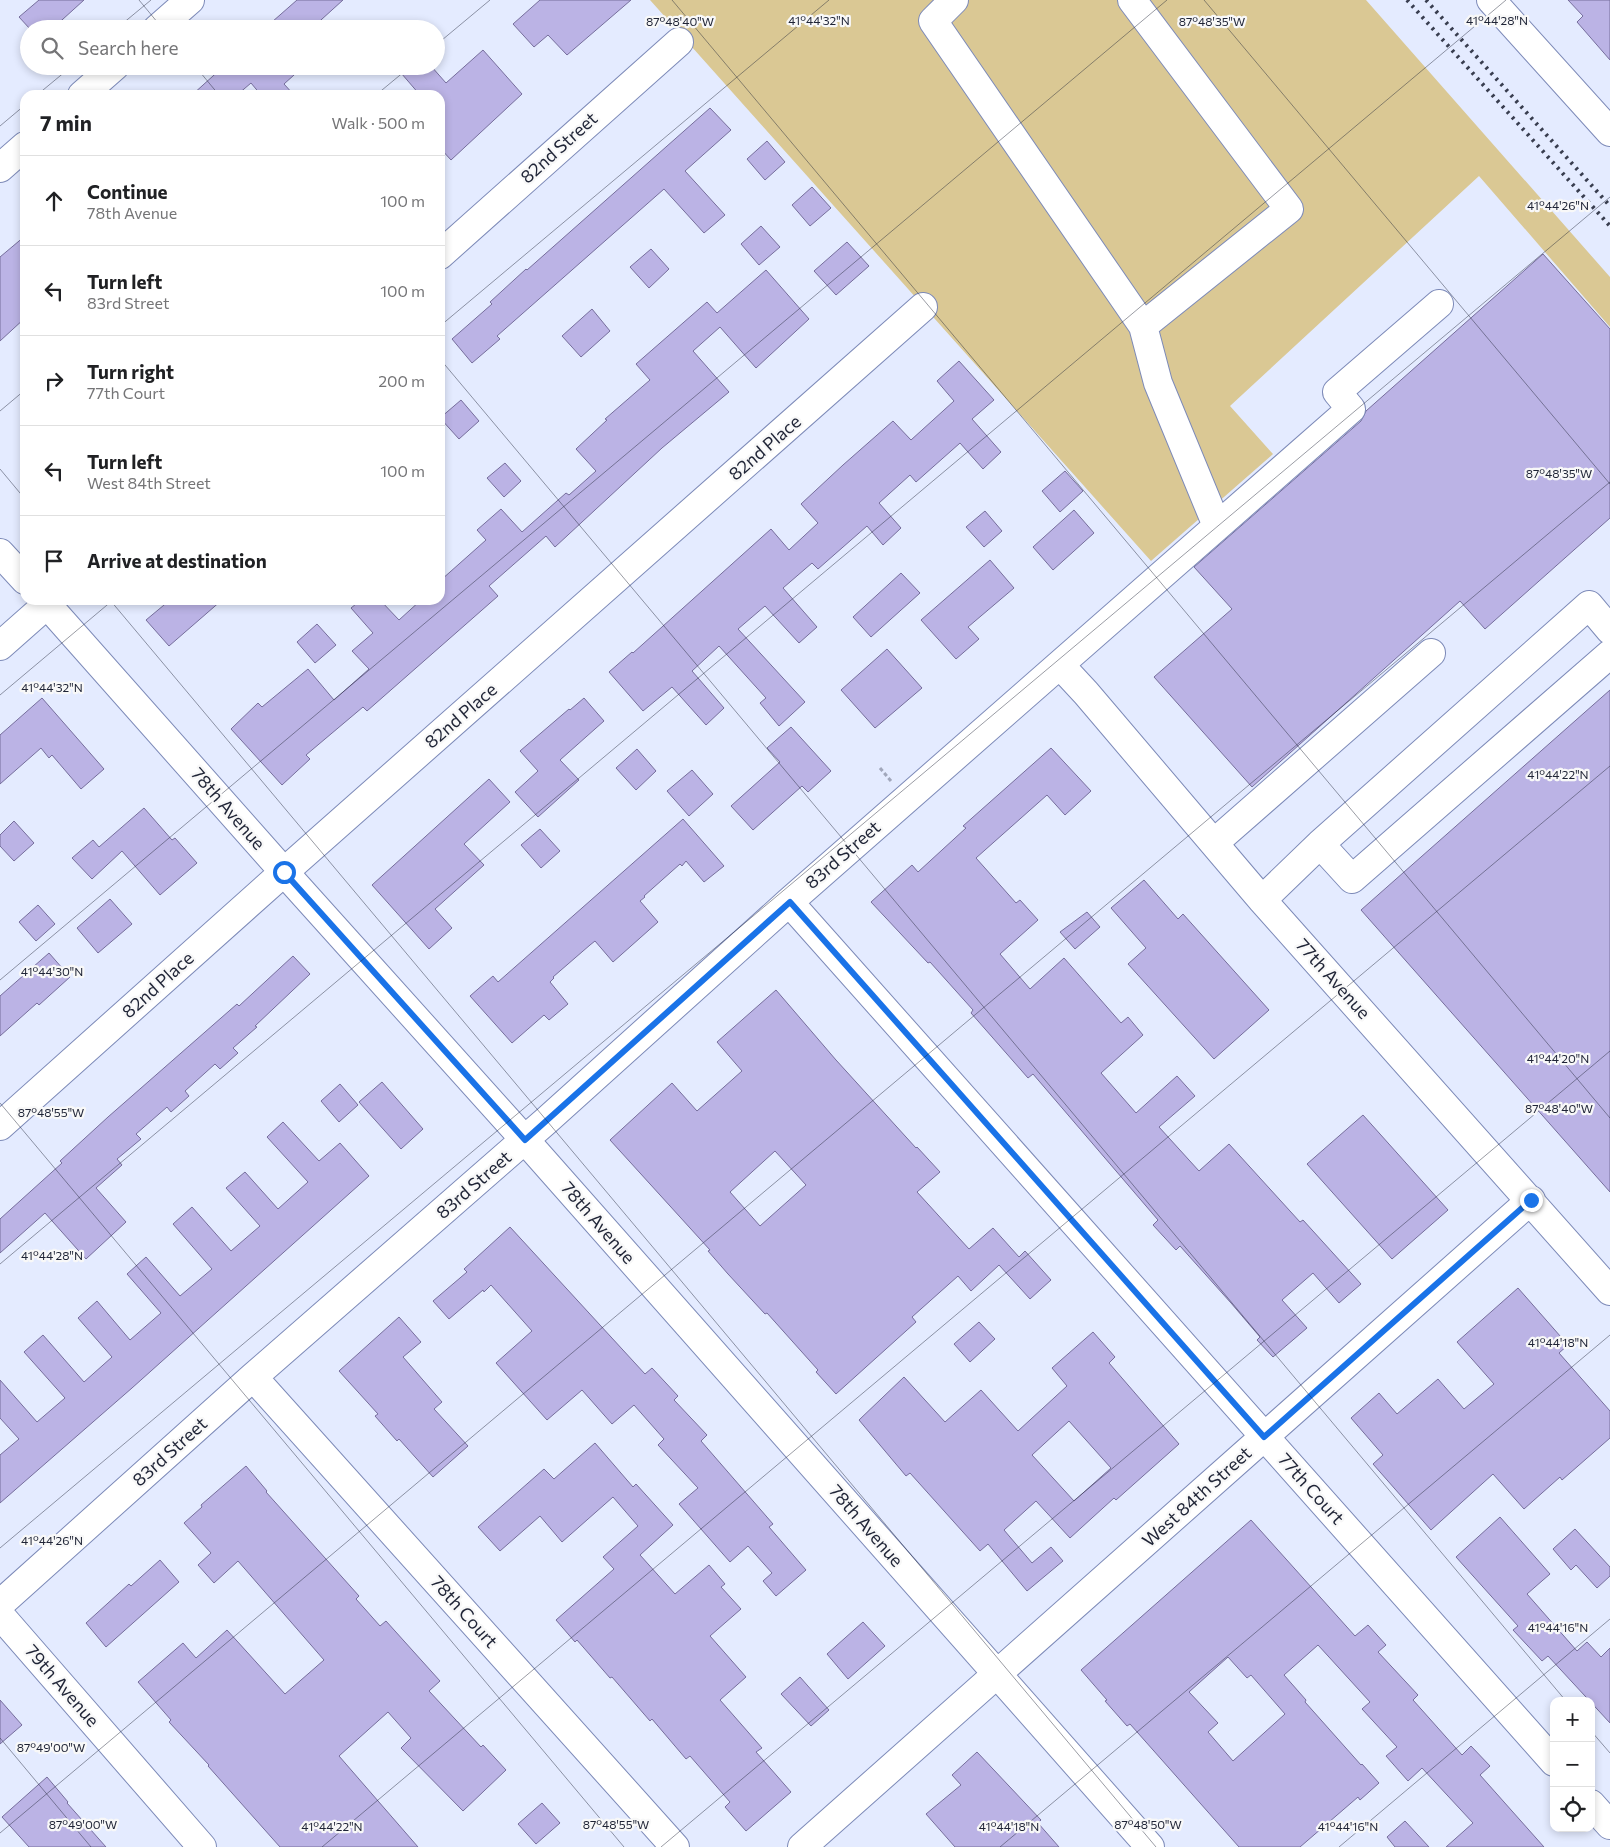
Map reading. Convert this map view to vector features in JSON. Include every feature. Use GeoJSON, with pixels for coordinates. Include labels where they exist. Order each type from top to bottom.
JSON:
{"type":"FeatureCollection","features":[{"type":"Feature","properties":{"kind":"street"},"geometry":{"type":"LineString","coordinates":[[167,20],[190,0]]}},
{"type":"Feature","properties":{"kind":"street"},"geometry":{"type":"LineString","coordinates":[[954,0],[933,21],[1143,326],[1158,383],[1217,526]]}},
{"type":"Feature","properties":{"kind":"street"},"geometry":{"type":"LineString","coordinates":[[1132,0],[1289,209],[1143,326]]}},
{"type":"Feature","properties":{"kind":"street"},"geometry":{"type":"LineString","coordinates":[[1491,0],[1610,132]]}},
{"type":"Feature","properties":{"kind":"street","name":"82nd Street"},"geometry":{"type":"LineString","coordinates":[[445,250],[678,42]]}},
{"type":"Feature","properties":{"kind":"street"},"geometry":{"type":"LineString","coordinates":[[88,90],[105,75]]}},
{"type":"Feature","properties":{"kind":"street"},"geometry":{"type":"LineString","coordinates":[[0,168],[20,150]]}},
{"type":"Feature","properties":{"kind":"street","name":"83rd Street"},"geometry":{"type":"LineString","coordinates":[[0,1604],[253,1377],[525,1140],[790,902],[1351,409],[1337,392],[1439,304]]}},
{"type":"Feature","properties":{"kind":"street","name":"82nd Place"},"geometry":{"type":"LineString","coordinates":[[0,1126],[284,872],[924,307]]}},
{"type":"Feature","properties":{"kind":"street"},"geometry":{"type":"LineString","coordinates":[[0,553],[20,575]]}},
{"type":"Feature","properties":{"kind":"street"},"geometry":{"type":"LineString","coordinates":[[0,646],[44,605]]}},
{"type":"Feature","properties":{"kind":"street","name":"78th Avenue"},"geometry":{"type":"LineString","coordinates":[[51,605],[284,872],[525,1140],[1150,1847]]}},
{"type":"Feature","properties":{"kind":"street"},"geometry":{"type":"LineString","coordinates":[[1262,900],[1320,844],[1589,605],[1610,630]]}},
{"type":"Feature","properties":{"kind":"street"},"geometry":{"type":"LineString","coordinates":[[1214,842],[1431,653]]}},
{"type":"Feature","properties":{"kind":"street"},"geometry":{"type":"LineString","coordinates":[[1320,844],[1352,879],[1610,654]]}},
{"type":"Feature","properties":{"kind":"street","name":"77th Avenue"},"geometry":{"type":"LineString","coordinates":[[1060,665],[1262,900],[1610,1291]]}},
{"type":"Feature","properties":{"kind":"street","name":"77th Court"},"geometry":{"type":"LineString","coordinates":[[790,902],[1550,1758]]}},
{"type":"Feature","properties":{"kind":"street","name":"West 84th Street"},"geometry":{"type":"LineString","coordinates":[[802,1847],[1531,1200]]}},
{"type":"Feature","properties":{"kind":"street","name":"78th Court"},"geometry":{"type":"LineString","coordinates":[[253,1377],[675,1847]]}},
{"type":"Feature","properties":{"kind":"street","name":"79th Avenue"},"geometry":{"type":"LineString","coordinates":[[0,1615],[202,1847]]}},
{"type":"Feature","properties":{"kind":"street"},"geometry":{"type":"LineString","coordinates":[[1595,1808],[1610,1825]]}},
{"type":"Feature","properties":{"kind":"shaded area"},"geometry":{"type":"Polygon","coordinates":[[[650,0],[1366,0],[1610,277],[1610,327],[1479,176],[1230,406],[1273,454],[1151,561],[650,0]]]}},
{"type":"Feature","properties":{"kind":"building"},"geometry":{"type":"Polygon","coordinates":[[[39,0],[84,0],[62,20],[22,20],[19,17],[39,0]]]}},
{"type":"Feature","properties":{"kind":"building"},"geometry":{"type":"Polygon","coordinates":[[[297,0],[343,0],[321,20],[274,20],[297,0]]]}},
{"type":"Feature","properties":{"kind":"building"},"geometry":{"type":"Polygon","coordinates":[[[540,0],[631,0],[567,55],[548,35],[534,47],[513,24],[540,0]]]}},
{"type":"Feature","properties":{"kind":"building"},"geometry":{"type":"Polygon","coordinates":[[[1568,0],[1610,0],[1610,60],[1577,22],[1583,16],[1568,0]]]}},
{"type":"Feature","properties":{"kind":"building"},"geometry":{"type":"Polygon","coordinates":[[[483,50],[522,94],[451,160],[445,153],[445,90],[416,90],[403,75],[439,75],[446,83],[483,50]]]}},
{"type":"Feature","properties":{"kind":"building"},"geometry":{"type":"Polygon","coordinates":[[[214,75],[294,75],[284,84],[289,90],[257,90],[251,83],[243,90],[198,90],[214,75]]]}},
{"type":"Feature","properties":{"kind":"building"},"geometry":{"type":"Polygon","coordinates":[[[710,108],[731,130],[685,171],[725,215],[704,233],[664,189],[497,336],[500,339],[472,363],[452,339],[492,304],[490,302],[526,269],[710,108]]]}},
{"type":"Feature","properties":{"kind":"building"},"geometry":{"type":"Polygon","coordinates":[[[767,141],[785,162],[765,180],[747,159],[767,141]]]}},
{"type":"Feature","properties":{"kind":"building"},"geometry":{"type":"Polygon","coordinates":[[[812,187],[831,208],[810,226],[792,205],[812,187]]]}},
{"type":"Feature","properties":{"kind":"building"},"geometry":{"type":"Polygon","coordinates":[[[761,226],[780,247],[759,265],[741,244],[761,226]]]}},
{"type":"Feature","properties":{"kind":"building"},"geometry":{"type":"Polygon","coordinates":[[[20,240],[20,323],[0,341],[0,257],[20,240]]]}},
{"type":"Feature","properties":{"kind":"building"},"geometry":{"type":"Polygon","coordinates":[[[847,242],[869,266],[836,295],[814,271],[847,242]]]}},
{"type":"Feature","properties":{"kind":"building"},"geometry":{"type":"Polygon","coordinates":[[[651,249],[669,269],[649,288],[630,267],[651,249]]]}},
{"type":"Feature","properties":{"kind":"building"},"geometry":{"type":"Polygon","coordinates":[[[1543,254],[1610,329],[1610,518],[1485,629],[1460,601],[1252,787],[1154,677],[1232,609],[1194,567],[1361,421],[1366,411],[1543,254]]]}},
{"type":"Feature","properties":{"kind":"building"},"geometry":{"type":"Polygon","coordinates":[[[766,270],[809,319],[756,368],[720,327],[693,351],[729,392],[662,448],[555,547],[546,536],[489,586],[498,596],[367,711],[363,707],[306,755],[310,759],[282,785],[231,729],[258,703],[262,707],[308,669],[334,700],[369,669],[352,651],[373,633],[351,608],[355,605],[385,605],[399,620],[416,605],[445,605],[445,576],[486,540],[477,530],[501,509],[522,532],[566,493],[569,495],[596,471],[576,449],[607,420],[605,419],[650,380],[636,364],[707,302],[717,313],[766,270]]]}},
{"type":"Feature","properties":{"kind":"building"},"geometry":{"type":"Polygon","coordinates":[[[592,309],[610,331],[581,357],[562,336],[592,309]]]}},
{"type":"Feature","properties":{"kind":"building"},"geometry":{"type":"Polygon","coordinates":[[[959,361],[994,400],[972,419],[1001,452],[983,469],[960,443],[916,482],[910,475],[879,503],[901,528],[883,545],[867,526],[818,569],[812,563],[783,588],[817,627],[799,643],[765,606],[738,629],[805,702],[779,726],[760,703],[766,698],[719,646],[692,671],[724,708],[706,725],[672,687],[643,711],[609,672],[633,653],[771,529],[789,550],[818,523],[801,504],[843,465],[893,421],[911,440],[954,401],[937,381],[959,361]]]}},
{"type":"Feature","properties":{"kind":"building"},"geometry":{"type":"Polygon","coordinates":[[[461,400],[479,421],[459,439],[445,424],[445,414],[461,400]]]}},
{"type":"Feature","properties":{"kind":"building"},"geometry":{"type":"Polygon","coordinates":[[[505,463],[521,481],[504,497],[487,478],[505,463]]]}},
{"type":"Feature","properties":{"kind":"building"},"geometry":{"type":"Polygon","coordinates":[[[1065,471],[1083,491],[1060,512],[1042,491],[1065,471]]]}},
{"type":"Feature","properties":{"kind":"building"},"geometry":{"type":"Polygon","coordinates":[[[1074,510],[1094,533],[1053,570],[1033,547],[1074,510]]]}},
{"type":"Feature","properties":{"kind":"building"},"geometry":{"type":"Polygon","coordinates":[[[985,511],[1002,531],[984,547],[966,527],[985,511]]]}},
{"type":"Feature","properties":{"kind":"building"},"geometry":{"type":"Polygon","coordinates":[[[990,560],[1014,588],[968,627],[979,639],[956,659],[921,620],[990,560]]]}},
{"type":"Feature","properties":{"kind":"building"},"geometry":{"type":"Polygon","coordinates":[[[901,573],[920,593],[871,637],[853,617],[901,573]]]}},
{"type":"Feature","properties":{"kind":"building"},"geometry":{"type":"Polygon","coordinates":[[[164,605],[216,605],[169,646],[146,620],[164,605]]]}},
{"type":"Feature","properties":{"kind":"building"},"geometry":{"type":"Polygon","coordinates":[[[317,624],[336,645],[315,663],[297,642],[317,624]]]}},
{"type":"Feature","properties":{"kind":"building"},"geometry":{"type":"Polygon","coordinates":[[[887,649],[922,688],[875,728],[841,690],[887,649]]]}},
{"type":"Feature","properties":{"kind":"building"},"geometry":{"type":"Polygon","coordinates":[[[1610,690],[1610,1192],[1361,910],[1610,690]]]}},
{"type":"Feature","properties":{"kind":"building"},"geometry":{"type":"Polygon","coordinates":[[[42,698],[104,769],[81,789],[52,755],[49,758],[41,748],[0,784],[0,735],[42,698]]]}},
{"type":"Feature","properties":{"kind":"building"},"geometry":{"type":"Polygon","coordinates":[[[584,698],[604,721],[560,760],[579,780],[538,817],[515,792],[538,771],[520,751],[584,698]]]}},
{"type":"Feature","properties":{"kind":"building"},"geometry":{"type":"Polygon","coordinates":[[[791,727],[831,771],[808,792],[802,786],[753,830],[731,806],[780,762],[767,748],[791,727]]]}},
{"type":"Feature","properties":{"kind":"building"},"geometry":{"type":"Polygon","coordinates":[[[1051,748],[1091,791],[1065,815],[1047,795],[976,858],[1016,903],[1020,900],[1038,920],[1000,954],[1030,989],[1064,958],[1121,1023],[1128,1017],[1143,1035],[1101,1073],[1136,1113],[1177,1076],[1195,1096],[1159,1127],[1199,1171],[1229,1144],[1300,1222],[1303,1220],[1361,1284],[1339,1303],[1313,1273],[1282,1300],[1307,1328],[1273,1357],[1257,1340],[1260,1337],[1180,1246],[1176,1250],[1153,1225],[1158,1220],[1033,1074],[1028,1078],[971,1013],[973,1010],[930,962],[928,963],[871,902],[912,865],[918,872],[966,828],[963,826],[1051,748]]]}},
{"type":"Feature","properties":{"kind":"building"},"geometry":{"type":"Polygon","coordinates":[[[637,749],[656,771],[636,790],[616,768],[637,749]]]}},
{"type":"Feature","properties":{"kind":"building"},"geometry":{"type":"Polygon","coordinates":[[[692,770],[713,794],[689,816],[667,791],[692,770]]]}},
{"type":"Feature","properties":{"kind":"building"},"geometry":{"type":"Polygon","coordinates":[[[489,779],[510,802],[464,844],[484,865],[435,909],[452,928],[429,949],[372,885],[489,779]]]}},
{"type":"Feature","properties":{"kind":"building"},"geometry":{"type":"Polygon","coordinates":[[[144,808],[172,840],[175,838],[197,863],[160,895],[122,851],[92,879],[72,858],[93,840],[99,847],[144,808]]]}},
{"type":"Feature","properties":{"kind":"building"},"geometry":{"type":"Polygon","coordinates":[[[683,819],[724,866],[704,882],[686,861],[682,866],[680,864],[640,901],[658,922],[613,962],[595,941],[590,945],[553,977],[550,982],[568,1004],[549,1020],[544,1015],[512,1043],[470,996],[493,976],[498,982],[683,819]]]}},
{"type":"Feature","properties":{"kind":"building"},"geometry":{"type":"Polygon","coordinates":[[[14,821],[34,843],[14,861],[0,846],[0,835],[14,821]]]}},
{"type":"Feature","properties":{"kind":"building"},"geometry":{"type":"Polygon","coordinates":[[[540,829],[560,851],[541,868],[521,845],[540,829]]]}},
{"type":"Feature","properties":{"kind":"building"},"geometry":{"type":"Polygon","coordinates":[[[1144,880],[1178,919],[1183,914],[1269,1010],[1214,1059],[1128,964],[1146,948],[1111,908],[1144,880]]]}},
{"type":"Feature","properties":{"kind":"building"},"geometry":{"type":"Polygon","coordinates":[[[110,899],[132,924],[98,953],[77,928],[110,899]]]}},
{"type":"Feature","properties":{"kind":"building"},"geometry":{"type":"Polygon","coordinates":[[[38,905],[55,924],[36,941],[19,922],[38,905]]]}},
{"type":"Feature","properties":{"kind":"building"},"geometry":{"type":"Polygon","coordinates":[[[1087,912],[1100,927],[1075,949],[1060,932],[1087,912]]]}},
{"type":"Feature","properties":{"kind":"building"},"geometry":{"type":"Polygon","coordinates":[[[49,953],[70,977],[0,1036],[0,996],[49,953]]]}},
{"type":"Feature","properties":{"kind":"building"},"geometry":{"type":"Polygon","coordinates":[[[293,956],[310,974],[233,1048],[238,1053],[220,1069],[215,1064],[185,1091],[189,1096],[171,1112],[167,1107],[136,1134],[141,1139],[117,1159],[122,1165],[96,1188],[126,1222],[86,1259],[45,1213],[0,1253],[0,1219],[62,1163],[60,1161],[108,1117],[237,1004],[239,1006],[293,956]]]}},
{"type":"Feature","properties":{"kind":"building"},"geometry":{"type":"Polygon","coordinates":[[[776,990],[836,1060],[940,1172],[917,1192],[969,1249],[993,1228],[1019,1257],[1025,1251],[1051,1280],[1030,1299],[999,1265],[971,1291],[958,1276],[912,1317],[916,1322],[836,1394],[816,1372],[818,1370],[767,1313],[765,1314],[728,1274],[708,1251],[710,1250],[610,1140],[672,1083],[697,1111],[742,1071],[717,1042],[776,990]],[[775,1151],[730,1192],[760,1226],[806,1185],[775,1151]]]}},
{"type":"Feature","properties":{"kind":"building"},"geometry":{"type":"Polygon","coordinates":[[[382,1082],[423,1129],[401,1149],[359,1102],[382,1082]]]}},
{"type":"Feature","properties":{"kind":"building"},"geometry":{"type":"Polygon","coordinates":[[[340,1084],[358,1105],[339,1122],[321,1101],[340,1084]]]}},
{"type":"Feature","properties":{"kind":"building"},"geometry":{"type":"Polygon","coordinates":[[[1363,1115],[1448,1210],[1392,1259],[1307,1164],[1363,1115]]]}},
{"type":"Feature","properties":{"kind":"building"},"geometry":{"type":"Polygon","coordinates":[[[283,1122],[319,1161],[340,1143],[369,1176],[0,1503],[0,1455],[19,1439],[0,1418],[0,1380],[37,1422],[65,1398],[24,1352],[43,1335],[84,1382],[112,1357],[78,1318],[97,1301],[130,1340],[161,1313],[127,1274],[146,1257],[180,1296],[212,1269],[173,1224],[192,1207],[231,1251],[260,1226],[226,1188],[245,1172],[278,1209],[308,1182],[267,1137],[283,1122]]]}},
{"type":"Feature","properties":{"kind":"building"},"geometry":{"type":"Polygon","coordinates":[[[510,1227],[645,1374],[652,1368],[678,1396],[674,1400],[707,1435],[701,1441],[773,1524],[769,1527],[806,1570],[776,1596],[763,1581],[772,1573],[748,1546],[730,1562],[679,1504],[698,1488],[658,1445],[664,1439],[634,1405],[612,1424],[582,1390],[547,1420],[496,1363],[532,1331],[491,1285],[449,1319],[433,1301],[467,1272],[464,1269],[510,1227]]]}},
{"type":"Feature","properties":{"kind":"building"},"geometry":{"type":"Polygon","coordinates":[[[1518,1288],[1568,1345],[1559,1353],[1610,1411],[1610,1438],[1562,1480],[1560,1477],[1524,1509],[1493,1474],[1431,1530],[1373,1464],[1383,1455],[1351,1418],[1379,1393],[1397,1414],[1438,1379],[1464,1409],[1494,1384],[1457,1342],[1518,1288]]]}},
{"type":"Feature","properties":{"kind":"building"},"geometry":{"type":"Polygon","coordinates":[[[399,1317],[421,1342],[403,1357],[442,1402],[434,1409],[468,1446],[433,1477],[399,1439],[397,1441],[375,1416],[378,1414],[339,1371],[399,1317]]]}},
{"type":"Feature","properties":{"kind":"building"},"geometry":{"type":"Polygon","coordinates":[[[979,1322],[995,1339],[970,1362],[954,1344],[979,1322]]]}},
{"type":"Feature","properties":{"kind":"building"},"geometry":{"type":"Polygon","coordinates":[[[1093,1332],[1115,1357],[1109,1363],[1179,1444],[1116,1500],[1114,1498],[1070,1538],[1036,1501],[1004,1530],[1032,1563],[1051,1547],[1063,1561],[1027,1591],[988,1544],[980,1551],[910,1473],[906,1476],[859,1420],[904,1377],[945,1422],[981,1390],[1018,1431],[1067,1386],[1052,1368],[1093,1332]],[[1069,1421],[1032,1455],[1074,1501],[1111,1468],[1069,1421]]]}},
{"type":"Feature","properties":{"kind":"building"},"geometry":{"type":"Polygon","coordinates":[[[595,1443],[633,1487],[636,1484],[673,1525],[640,1555],[675,1594],[709,1565],[725,1584],[721,1587],[741,1609],[710,1636],[746,1677],[720,1700],[762,1748],[756,1752],[791,1792],[746,1831],[725,1807],[730,1802],[690,1756],[686,1759],[652,1719],[650,1721],[612,1677],[610,1678],[577,1640],[575,1642],[556,1620],[614,1569],[603,1557],[638,1526],[613,1497],[562,1542],[540,1516],[500,1551],[478,1527],[544,1469],[554,1479],[595,1443]]]}},
{"type":"Feature","properties":{"kind":"building"},"geometry":{"type":"Polygon","coordinates":[[[246,1466],[266,1492],[359,1596],[356,1599],[380,1626],[386,1621],[440,1681],[429,1691],[481,1747],[483,1745],[506,1770],[463,1811],[401,1748],[411,1738],[388,1712],[339,1756],[418,1847],[280,1847],[169,1722],[171,1720],[138,1682],[183,1643],[196,1658],[227,1630],[285,1694],[324,1660],[238,1561],[214,1583],[198,1565],[211,1553],[184,1523],[202,1507],[201,1505],[246,1466]]]}},
{"type":"Feature","properties":{"kind":"building"},"geometry":{"type":"Polygon","coordinates":[[[1500,1517],[1550,1574],[1527,1594],[1577,1651],[1587,1642],[1601,1657],[1610,1648],[1610,1723],[1595,1707],[1595,1697],[1586,1697],[1548,1656],[1542,1661],[1513,1630],[1518,1626],[1456,1557],[1500,1517]]]}},
{"type":"Feature","properties":{"kind":"building"},"geometry":{"type":"Polygon","coordinates":[[[1251,1520],[1355,1636],[1368,1625],[1386,1645],[1378,1652],[1418,1695],[1413,1700],[1462,1755],[1471,1746],[1490,1766],[1480,1775],[1544,1847],[1446,1847],[1473,1823],[1422,1768],[1408,1781],[1386,1756],[1397,1747],[1362,1709],[1370,1702],[1318,1645],[1284,1675],[1306,1700],[1305,1702],[1379,1783],[1360,1800],[1358,1797],[1300,1847],[1239,1847],[1130,1724],[1127,1726],[1081,1670],[1251,1520]],[[1228,1657],[1189,1692],[1218,1723],[1208,1732],[1233,1761],[1285,1714],[1251,1675],[1247,1678],[1228,1657]]]}},
{"type":"Feature","properties":{"kind":"building"},"geometry":{"type":"Polygon","coordinates":[[[1575,1529],[1610,1567],[1610,1576],[1597,1588],[1576,1565],[1571,1570],[1553,1549],[1575,1529]]]}},
{"type":"Feature","properties":{"kind":"building"},"geometry":{"type":"Polygon","coordinates":[[[160,1560],[179,1582],[106,1647],[86,1623],[129,1584],[131,1586],[160,1560]]]}},
{"type":"Feature","properties":{"kind":"building"},"geometry":{"type":"Polygon","coordinates":[[[863,1622],[885,1646],[848,1679],[827,1654],[863,1622]]]}},
{"type":"Feature","properties":{"kind":"building"},"geometry":{"type":"Polygon","coordinates":[[[800,1677],[829,1710],[811,1726],[781,1694],[800,1677]]]}},
{"type":"Feature","properties":{"kind":"building"},"geometry":{"type":"Polygon","coordinates":[[[0,1700],[22,1725],[0,1744],[0,1700]]]}},
{"type":"Feature","properties":{"kind":"building"},"geometry":{"type":"Polygon","coordinates":[[[977,1752],[1041,1820],[1038,1823],[1059,1847],[955,1847],[926,1814],[961,1785],[952,1775],[977,1752]]]}},
{"type":"Feature","properties":{"kind":"building"},"geometry":{"type":"Polygon","coordinates":[[[47,1777],[106,1847],[29,1847],[2,1817],[47,1777]]]}},
{"type":"Feature","properties":{"kind":"building"},"geometry":{"type":"Polygon","coordinates":[[[542,1803],[560,1823],[536,1844],[518,1824],[542,1803]]]}},
{"type":"Feature","properties":{"kind":"building"},"geometry":{"type":"Polygon","coordinates":[[[1405,1821],[1429,1847],[1395,1847],[1387,1837],[1405,1821]]]}},
{"type":"Feature","properties":{"kind":"railway"},"geometry":{"type":"LineString","coordinates":[[1407,0],[1610,226]]}},
{"type":"Feature","properties":{"kind":"railway"},"geometry":{"type":"LineString","coordinates":[[1426,0],[1610,206]]}},
{"type":"Feature","properties":{"kind":"route"},"geometry":{"type":"LineString","coordinates":[[284,872],[525,1140],[790,902],[1264,1437],[1531,1200]]}}]}
